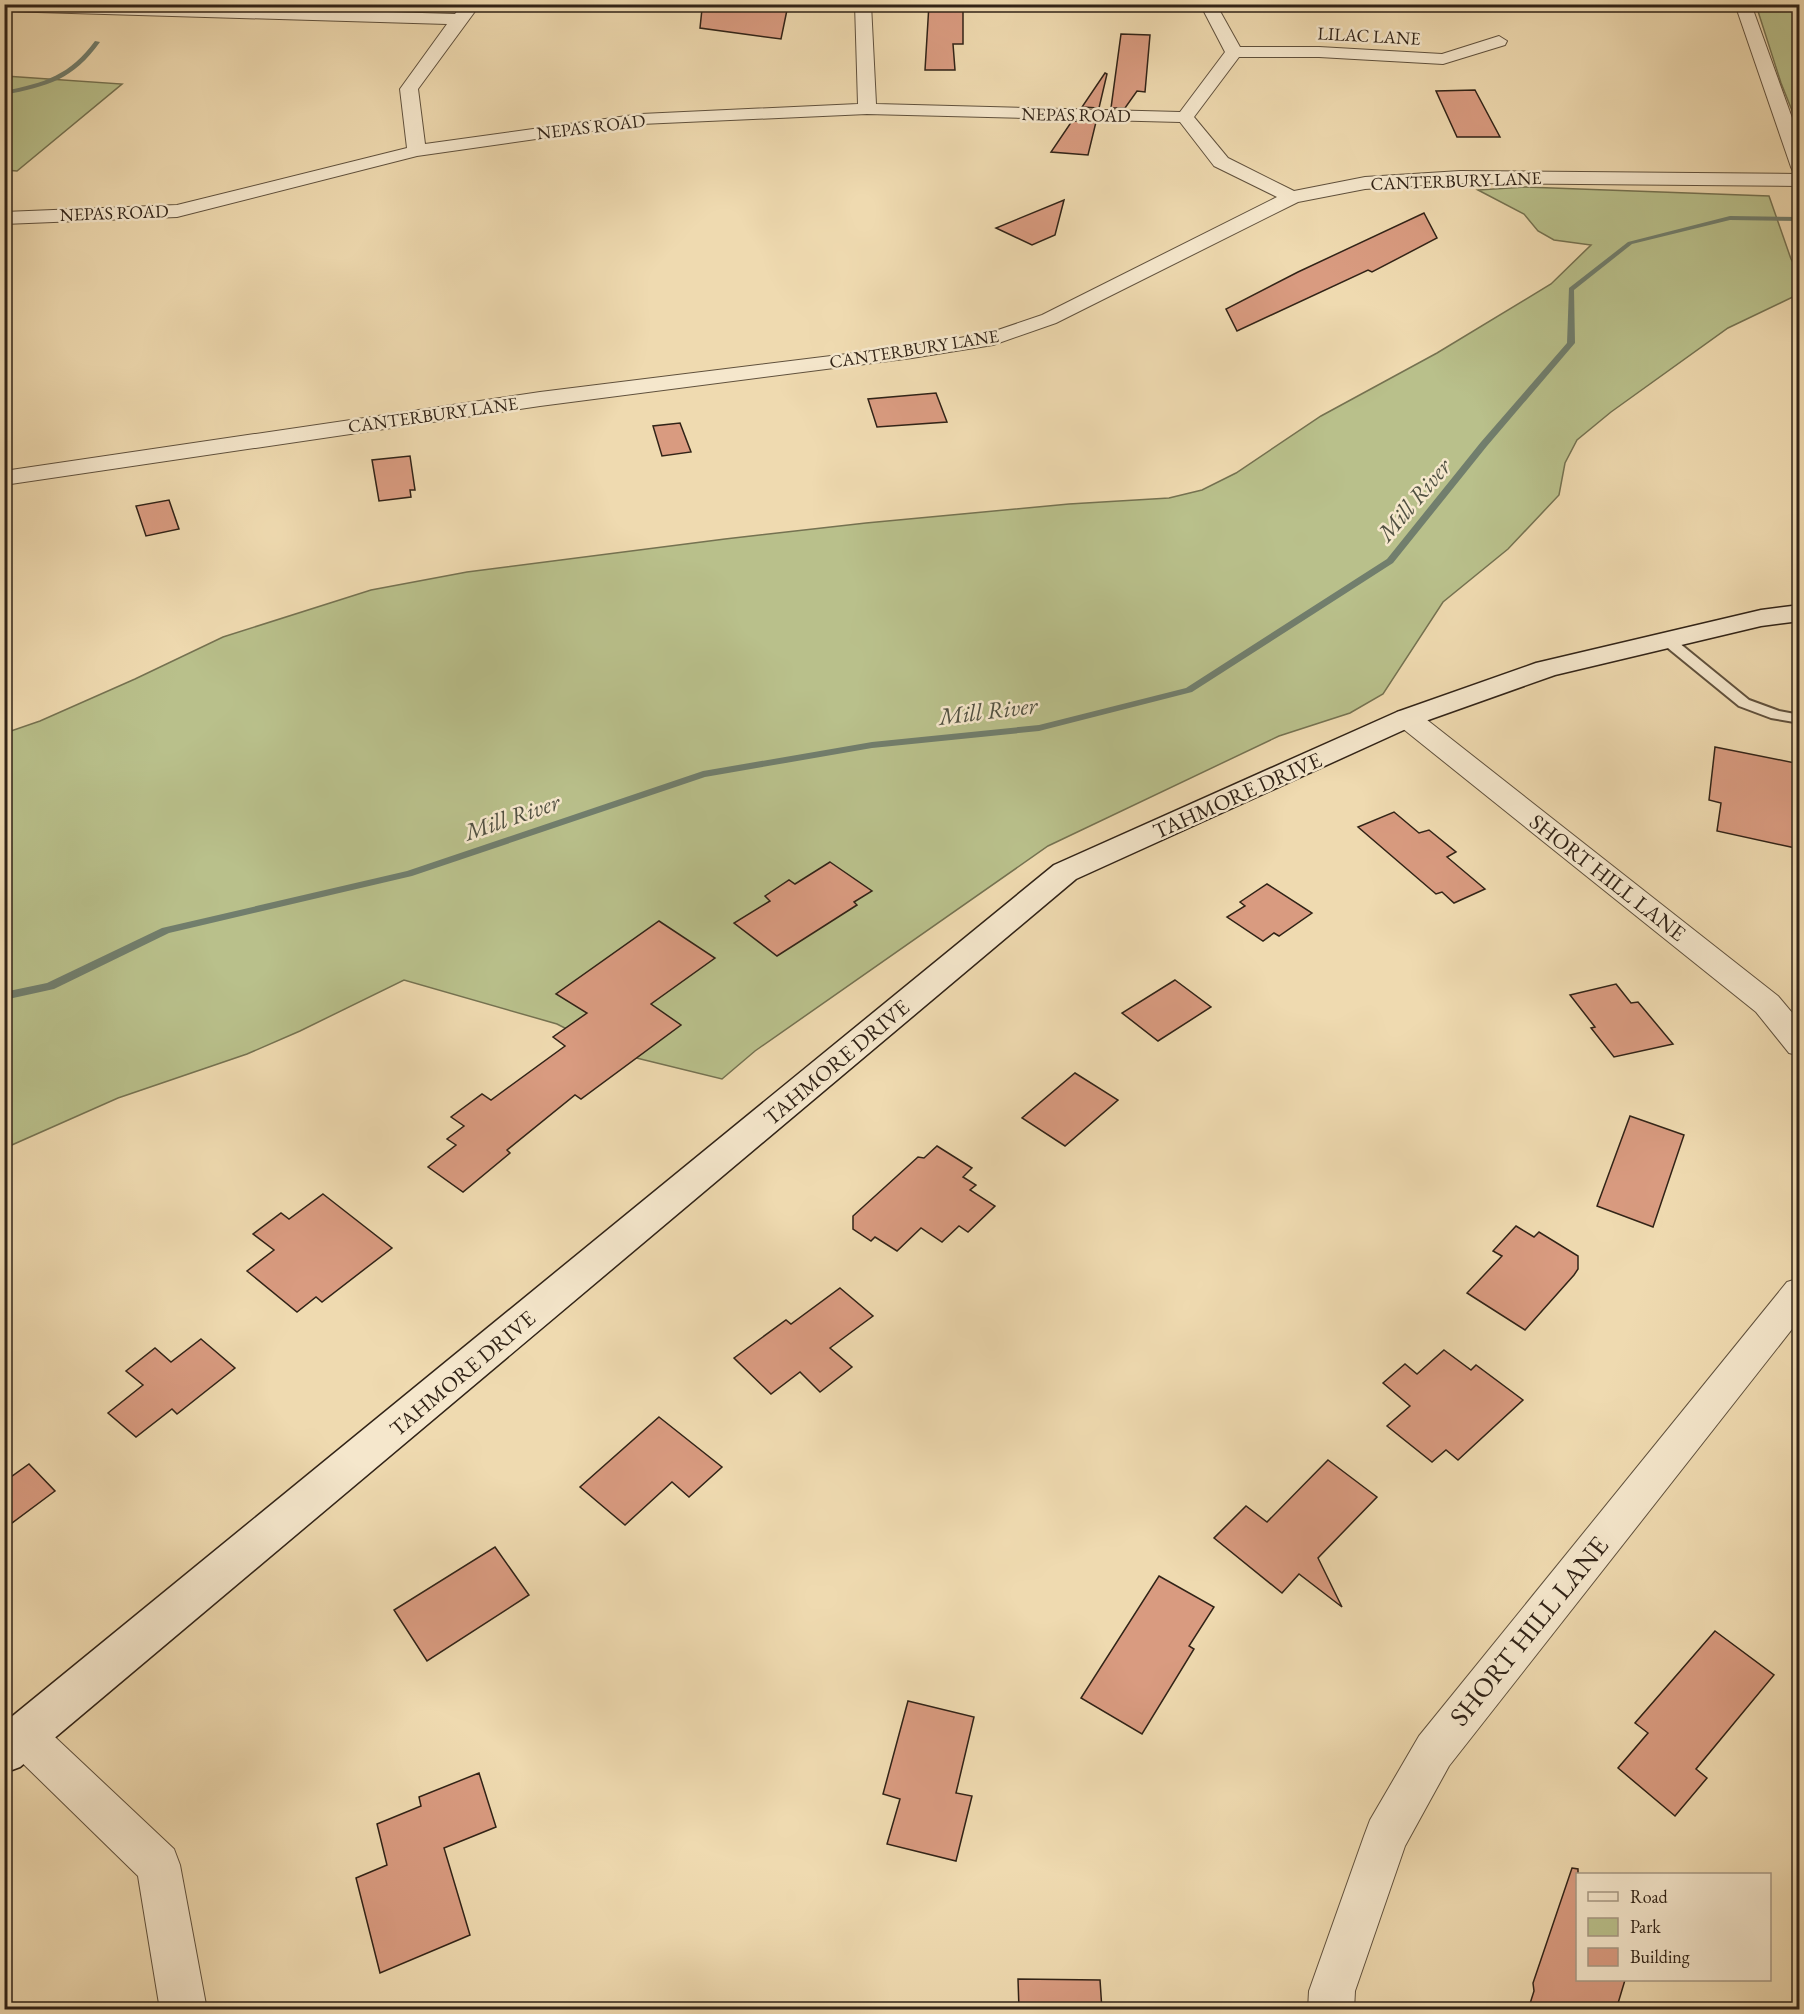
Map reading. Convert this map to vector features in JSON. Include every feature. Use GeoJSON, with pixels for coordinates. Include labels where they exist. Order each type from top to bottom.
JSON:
{"type":"FeatureCollection","features":[{"type":"Feature","properties":{"kind":"street"},"geometry":{"type":"LineString","coordinates":[[417,151],[409,89],[459,19],[473,4]]}},
{"type":"Feature","properties":{"kind":"street"},"geometry":{"type":"LineString","coordinates":[[863,4],[867,110]]}},
{"type":"Feature","properties":{"kind":"street"},"geometry":{"type":"LineString","coordinates":[[1208,4],[1234,52],[1185,117],[1221,162],[1292,197]]}},
{"type":"Feature","properties":{"kind":"street"},"geometry":{"type":"LineString","coordinates":[[1743,4],[1800,167]]}},
{"type":"Feature","properties":{"kind":"street"},"geometry":{"type":"LineString","coordinates":[[4,6],[459,19]]}},
{"type":"Feature","properties":{"kind":"street","name":"LILAC LANE"},"geometry":{"type":"LineString","coordinates":[[1234,52],[1319,52],[1443,59],[1499,41]]}},
{"type":"Feature","properties":{"kind":"street","name":"NEPAS ROAD"},"geometry":{"type":"LineString","coordinates":[[4,218],[177,211],[417,151],[641,119],[867,110],[1185,117]]}},
{"type":"Feature","properties":{"kind":"street","name":"CANTERBURY LANE"},"geometry":{"type":"LineString","coordinates":[[4,478],[540,399],[912,352],[993,339],[1049,320],[1292,197],[1365,183],[1460,177],[1800,180]]}},
{"type":"Feature","properties":{"kind":"street","name":"TAHMORE DRIVE"},"geometry":{"type":"LineString","coordinates":[[14,1744],[1065,872],[1407,718],[1546,669],[1761,618],[1800,613]]}},
{"type":"Feature","properties":{"kind":"street","name":"SHORT HILL LANE"},"geometry":{"type":"LineString","coordinates":[[1407,718],[1767,1004],[1800,1045]]}},
{"type":"Feature","properties":{"kind":"street","name":"SHORT HILL LANE"},"geometry":{"type":"LineString","coordinates":[[1331,2010],[1332,1991],[1386,1836],[1434,1751],[1800,1292]]}},
{"type":"Feature","properties":{"kind":"street"},"geometry":{"type":"LineString","coordinates":[[14,1744],[158,1865],[184,2010]]}},
{"type":"Feature","properties":{"kind":"lane"},"geometry":{"type":"LineString","coordinates":[[1668,641],[1744,703],[1776,715],[1800,719]]}},
{"type":"Feature","properties":{"kind":"green space"},"geometry":{"type":"Polygon","coordinates":[[[1756,5],[1799,5],[1799,128],[1781,83],[1756,5]]]}},
{"type":"Feature","properties":{"kind":"green space"},"geometry":{"type":"Polygon","coordinates":[[[5,76],[122,84],[17,171],[5,170],[5,76]]]}},
{"type":"Feature","properties":{"kind":"green space"},"geometry":{"type":"Polygon","coordinates":[[[1525,187],[1769,196],[1791,259],[1799,273],[1799,294],[1728,328],[1611,412],[1577,440],[1565,463],[1559,495],[1508,549],[1443,602],[1383,694],[1350,713],[1279,736],[1048,846],[755,1051],[722,1079],[612,1052],[557,1024],[404,980],[247,1054],[118,1098],[5,1148],[5,733],[40,721],[223,637],[371,590],[467,572],[725,539],[1069,504],[1169,498],[1202,490],[1236,473],[1321,416],[1437,353],[1551,284],[1591,245],[1554,240],[1538,231],[1524,214],[1478,190],[1525,187]]]}},
{"type":"Feature","properties":{"kind":"building"},"geometry":{"type":"Polygon","coordinates":[[[929,4],[963,4],[963,44],[953,44],[955,70],[925,70],[929,4]]]}},
{"type":"Feature","properties":{"kind":"building"},"geometry":{"type":"Polygon","coordinates":[[[702,9],[787,10],[781,39],[700,28],[702,9]]]}},
{"type":"Feature","properties":{"kind":"building"},"geometry":{"type":"Polygon","coordinates":[[[1121,34],[1150,35],[1145,92],[1137,91],[1125,108],[1111,108],[1121,34]]]}},
{"type":"Feature","properties":{"kind":"building"},"geometry":{"type":"Polygon","coordinates":[[[1105,73],[1107,74],[1099,108],[1082,107],[1105,73]]]}},
{"type":"Feature","properties":{"kind":"building"},"geometry":{"type":"Polygon","coordinates":[[[1475,90],[1500,137],[1457,137],[1436,91],[1475,90]]]}},
{"type":"Feature","properties":{"kind":"building"},"geometry":{"type":"Polygon","coordinates":[[[1072,121],[1096,122],[1088,155],[1051,152],[1072,121]]]}},
{"type":"Feature","properties":{"kind":"building"},"geometry":{"type":"Polygon","coordinates":[[[1064,200],[1055,235],[1032,245],[996,228],[1064,200]]]}},
{"type":"Feature","properties":{"kind":"building"},"geometry":{"type":"Polygon","coordinates":[[[1424,213],[1437,238],[1372,272],[1368,270],[1237,331],[1226,309],[1298,272],[1424,213]]]}},
{"type":"Feature","properties":{"kind":"building"},"geometry":{"type":"Polygon","coordinates":[[[936,393],[947,422],[877,427],[868,399],[936,393]]]}},
{"type":"Feature","properties":{"kind":"building"},"geometry":{"type":"Polygon","coordinates":[[[680,423],[691,452],[662,456],[653,426],[680,423]]]}},
{"type":"Feature","properties":{"kind":"building"},"geometry":{"type":"Polygon","coordinates":[[[410,456],[415,490],[410,490],[411,497],[379,501],[372,460],[410,456]]]}},
{"type":"Feature","properties":{"kind":"building"},"geometry":{"type":"Polygon","coordinates":[[[169,500],[179,529],[146,536],[136,506],[169,500]]]}},
{"type":"Feature","properties":{"kind":"building"},"geometry":{"type":"Polygon","coordinates":[[[1715,747],[1800,764],[1800,849],[1717,831],[1721,803],[1709,800],[1715,747]]]}},
{"type":"Feature","properties":{"kind":"building"},"geometry":{"type":"Polygon","coordinates":[[[1394,812],[1419,833],[1429,830],[1456,852],[1447,857],[1485,889],[1454,903],[1442,892],[1436,894],[1358,827],[1394,812]]]}},
{"type":"Feature","properties":{"kind":"building"},"geometry":{"type":"Polygon","coordinates":[[[830,862],[872,891],[854,902],[857,905],[777,956],[734,923],[770,901],[765,896],[789,880],[795,884],[830,862]]]}},
{"type":"Feature","properties":{"kind":"building"},"geometry":{"type":"Polygon","coordinates":[[[1267,884],[1312,913],[1279,936],[1274,933],[1263,941],[1227,917],[1245,906],[1240,902],[1267,884]]]}},
{"type":"Feature","properties":{"kind":"building"},"geometry":{"type":"Polygon","coordinates":[[[659,921],[715,958],[651,1004],[681,1025],[581,1099],[575,1095],[507,1150],[510,1153],[463,1192],[428,1167],[456,1145],[447,1139],[464,1126],[451,1117],[482,1094],[491,1100],[565,1046],[553,1037],[587,1013],[556,994],[659,921]]]}},
{"type":"Feature","properties":{"kind":"building"},"geometry":{"type":"Polygon","coordinates":[[[1175,980],[1211,1007],[1158,1041],[1122,1013],[1175,980]]]}},
{"type":"Feature","properties":{"kind":"building"},"geometry":{"type":"Polygon","coordinates":[[[1616,984],[1631,1003],[1638,1002],[1673,1044],[1614,1057],[1591,1028],[1595,1027],[1570,995],[1616,984]]]}},
{"type":"Feature","properties":{"kind":"building"},"geometry":{"type":"Polygon","coordinates":[[[1075,1073],[1118,1100],[1065,1146],[1022,1118],[1075,1073]]]}},
{"type":"Feature","properties":{"kind":"building"},"geometry":{"type":"Polygon","coordinates":[[[1630,1116],[1684,1135],[1653,1227],[1597,1206],[1630,1116]]]}},
{"type":"Feature","properties":{"kind":"building"},"geometry":{"type":"Polygon","coordinates":[[[937,1146],[972,1168],[963,1177],[976,1185],[970,1190],[995,1206],[968,1232],[959,1226],[942,1242],[921,1228],[897,1251],[875,1237],[871,1241],[853,1229],[853,1216],[918,1157],[924,1158],[937,1146]]]}},
{"type":"Feature","properties":{"kind":"building"},"geometry":{"type":"Polygon","coordinates":[[[323,1194],[392,1248],[322,1302],[316,1297],[297,1312],[247,1271],[274,1250],[253,1234],[281,1213],[289,1219],[323,1194]]]}},
{"type":"Feature","properties":{"kind":"building"},"geometry":{"type":"Polygon","coordinates":[[[1516,1226],[1534,1237],[1539,1232],[1578,1256],[1578,1269],[1574,1275],[1525,1330],[1467,1293],[1502,1256],[1493,1251],[1516,1226]]]}},
{"type":"Feature","properties":{"kind":"building"},"geometry":{"type":"Polygon","coordinates":[[[840,1288],[873,1316],[830,1348],[852,1367],[820,1392],[800,1372],[771,1394],[734,1358],[786,1320],[791,1324],[840,1288]]]}},
{"type":"Feature","properties":{"kind":"building"},"geometry":{"type":"Polygon","coordinates":[[[201,1339],[235,1368],[177,1414],[172,1409],[136,1437],[108,1413],[143,1385],[126,1371],[155,1348],[171,1362],[201,1339]]]}},
{"type":"Feature","properties":{"kind":"building"},"geometry":{"type":"Polygon","coordinates":[[[1444,1350],[1471,1370],[1476,1365],[1523,1400],[1458,1460],[1446,1450],[1432,1462],[1387,1426],[1410,1406],[1383,1383],[1405,1364],[1417,1374],[1444,1350]]]}},
{"type":"Feature","properties":{"kind":"building"},"geometry":{"type":"Polygon","coordinates":[[[659,1417],[722,1467],[689,1497],[672,1482],[625,1525],[580,1487],[659,1417]]]}},
{"type":"Feature","properties":{"kind":"building"},"geometry":{"type":"Polygon","coordinates":[[[1328,1460],[1377,1497],[1318,1558],[1342,1607],[1299,1574],[1282,1593],[1214,1538],[1246,1506],[1267,1522],[1328,1460]]]}},
{"type":"Feature","properties":{"kind":"building"},"geometry":{"type":"Polygon","coordinates":[[[29,1464],[55,1491],[4,1529],[4,1482],[29,1464]]]}},
{"type":"Feature","properties":{"kind":"building"},"geometry":{"type":"Polygon","coordinates":[[[495,1547],[529,1595],[427,1661],[394,1610],[495,1547]]]}},
{"type":"Feature","properties":{"kind":"building"},"geometry":{"type":"Polygon","coordinates":[[[1159,1576],[1214,1607],[1189,1646],[1194,1649],[1142,1734],[1081,1698],[1159,1576]]]}},
{"type":"Feature","properties":{"kind":"building"},"geometry":{"type":"Polygon","coordinates":[[[1715,1631],[1774,1675],[1696,1769],[1707,1778],[1675,1816],[1618,1768],[1648,1733],[1635,1723],[1715,1631]]]}},
{"type":"Feature","properties":{"kind":"building"},"geometry":{"type":"Polygon","coordinates":[[[908,1701],[974,1717],[956,1793],[972,1796],[956,1861],[887,1844],[900,1799],[883,1794],[908,1701]]]}},
{"type":"Feature","properties":{"kind":"building"},"geometry":{"type":"Polygon","coordinates":[[[479,1773],[496,1827],[444,1848],[470,1935],[380,1973],[356,1878],[387,1865],[377,1824],[421,1806],[419,1797],[479,1773]]]}},
{"type":"Feature","properties":{"kind":"building"},"geometry":{"type":"Polygon","coordinates":[[[1572,1868],[1578,1869],[1576,1873],[1576,1981],[1625,1981],[1616,2010],[1528,2010],[1534,1991],[1533,1983],[1572,1868]]]}},
{"type":"Feature","properties":{"kind":"building"},"geometry":{"type":"Polygon","coordinates":[[[1018,1979],[1100,1980],[1102,2010],[1019,2010],[1018,1979]]]}},
{"type":"Feature","properties":{"kind":"waterway"},"geometry":{"type":"LineString","coordinates":[[4,93],[33,87],[68,72],[79,64],[97,42]]}},
{"type":"Feature","properties":{"kind":"waterway","name":"Mill River"},"geometry":{"type":"LineString","coordinates":[[4,996],[50,986],[166,930],[409,874],[703,774],[872,745],[1039,728],[1189,690],[1390,561],[1484,444],[1571,343],[1571,289],[1630,243],[1730,218],[1800,219]]}}]}
